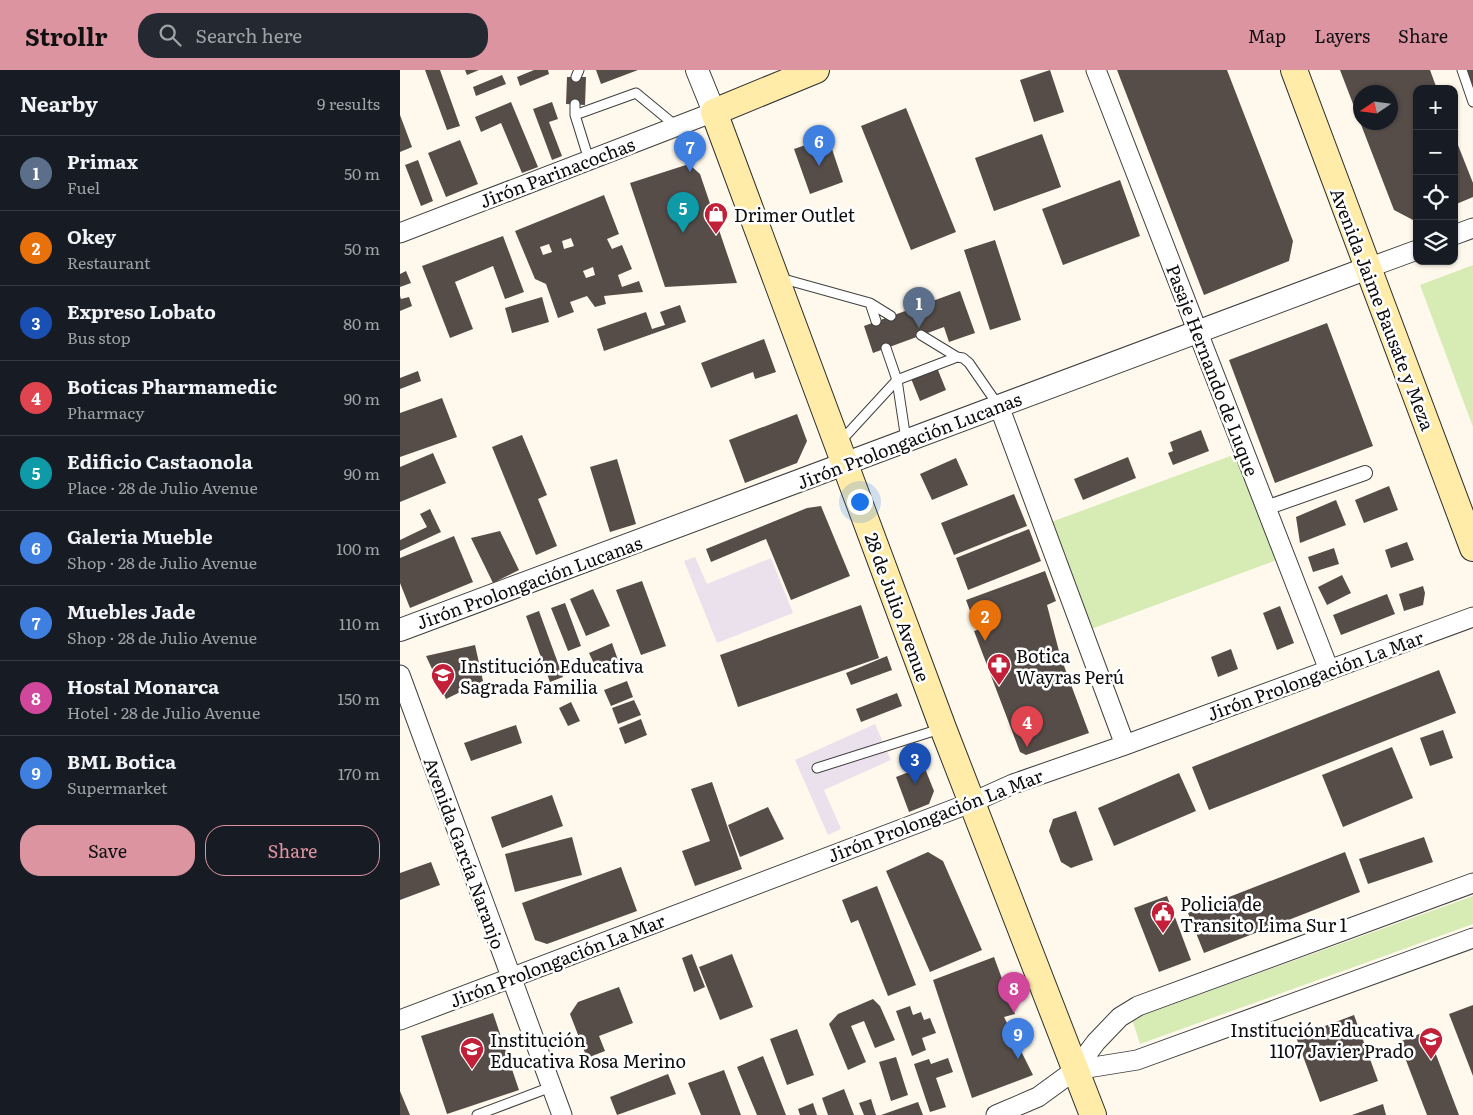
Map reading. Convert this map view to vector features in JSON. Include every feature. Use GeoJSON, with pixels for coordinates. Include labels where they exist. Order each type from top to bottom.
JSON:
{"type":"FeatureCollection","features":[{"type":"Feature","properties":{"kind":"main road"},"geometry":{"type":"LineString","coordinates":[[714,112],[816,70]]}},
{"type":"Feature","properties":{"kind":"main road","name":"Avenida Jaime Bausate y Meza"},"geometry":{"type":"LineString","coordinates":[[1294,70],[1473,548]]}},
{"type":"Feature","properties":{"kind":"main road","name":"28 de Julio Avenue"},"geometry":{"type":"LineString","coordinates":[[714,112],[943,728],[1093,1115]]}},
{"type":"Feature","properties":{"kind":"street","name":"28 de Julio Avenue"},"geometry":{"type":"LineString","coordinates":[[697,70],[714,112]]}},
{"type":"Feature","properties":{"kind":"street","name":"Pasaje Hernando de Luque"},"geometry":{"type":"LineString","coordinates":[[1096,70],[1329,670]]}},
{"type":"Feature","properties":{"kind":"street","name":"Jirón Parinacochas"},"geometry":{"type":"LineString","coordinates":[[400,233],[714,112]]}},
{"type":"Feature","properties":{"kind":"street"},"geometry":{"type":"LineString","coordinates":[[1458,234],[1473,228]]}},
{"type":"Feature","properties":{"kind":"street","name":"Jirón Prolongación Lucanas"},"geometry":{"type":"LineString","coordinates":[[400,630],[842,454],[906,441],[1413,251]]}},
{"type":"Feature","properties":{"kind":"street"},"geometry":{"type":"LineString","coordinates":[[999,406],[1125,745]]}},
{"type":"Feature","properties":{"kind":"street"},"geometry":{"type":"LineString","coordinates":[[1266,508],[1365,473]]}},
{"type":"Feature","properties":{"kind":"street","name":"Jirón Prolongación La Mar"},"geometry":{"type":"LineString","coordinates":[[400,1020],[973,802],[1013,784],[1125,745],[1473,617]]}},
{"type":"Feature","properties":{"kind":"street","name":"Avenida García Naranjo"},"geometry":{"type":"LineString","coordinates":[[400,675],[562,1115]]}},
{"type":"Feature","properties":{"kind":"street"},"geometry":{"type":"LineString","coordinates":[[996,1115],[1038,1097],[1075,1070],[1096,1042],[1120,1017],[1138,1006],[1473,883]]}},
{"type":"Feature","properties":{"kind":"street"},"geometry":{"type":"LineString","coordinates":[[1075,1070],[1137,1060],[1473,938]]}},
{"type":"Feature","properties":{"kind":"lane"},"geometry":{"type":"LineString","coordinates":[[1462,70],[1473,102]]}},
{"type":"Feature","properties":{"kind":"lane"},"geometry":{"type":"LineString","coordinates":[[575,115],[636,93],[676,126]]}},
{"type":"Feature","properties":{"kind":"lane"},"geometry":{"type":"LineString","coordinates":[[575,104],[575,115],[589,160]]}},
{"type":"Feature","properties":{"kind":"lane"},"geometry":{"type":"LineString","coordinates":[[775,276],[870,304],[891,316]]}},
{"type":"Feature","properties":{"kind":"lane"},"geometry":{"type":"LineString","coordinates":[[870,304],[876,321]]}},
{"type":"Feature","properties":{"kind":"lane"},"geometry":{"type":"LineString","coordinates":[[921,335],[969,363],[999,406]]}},
{"type":"Feature","properties":{"kind":"lane"},"geometry":{"type":"LineString","coordinates":[[886,348],[897,380],[906,441]]}},
{"type":"Feature","properties":{"kind":"lane"},"geometry":{"type":"LineString","coordinates":[[842,454],[897,380],[957,356]]}},
{"type":"Feature","properties":{"kind":"lane"},"geometry":{"type":"LineString","coordinates":[[817,768],[943,728]]}},
{"type":"Feature","properties":{"kind":"lane"},"geometry":{"type":"LineString","coordinates":[[478,1115],[551,1087]]}},
{"type":"Feature","properties":{"kind":"shaded area"},"geometry":{"type":"Polygon","coordinates":[[[695,557],[707,584],[771,558],[793,613],[717,643],[684,561],[695,557]]]}},
{"type":"Feature","properties":{"kind":"shaded area"},"geometry":{"type":"Polygon","coordinates":[[[875,724],[891,760],[824,790],[841,829],[828,835],[795,760],[875,724]]]}},
{"type":"Feature","properties":{"kind":"green space"},"geometry":{"type":"Polygon","coordinates":[[[1473,265],[1473,427],[1420,285],[1473,265]]]}},
{"type":"Feature","properties":{"kind":"green space"},"geometry":{"type":"Polygon","coordinates":[[[1244,451],[1285,557],[1083,632],[1043,525],[1244,451]]]}},
{"type":"Feature","properties":{"kind":"green space"},"geometry":{"type":"Polygon","coordinates":[[[1473,896],[1473,924],[1140,1044],[1132,1019],[1473,896]]]}},
{"type":"Feature","properties":{"kind":"building"},"geometry":{"type":"Polygon","coordinates":[[[425,70],[440,70],[460,126],[447,130],[425,70]]]}},
{"type":"Feature","properties":{"kind":"building"},"geometry":{"type":"Polygon","coordinates":[[[465,70],[479,70],[467,75],[465,70]]]}},
{"type":"Feature","properties":{"kind":"building"},"geometry":{"type":"Polygon","coordinates":[[[534,70],[548,70],[549,74],[520,86],[517,77],[534,70]]]}},
{"type":"Feature","properties":{"kind":"building"},"geometry":{"type":"Polygon","coordinates":[[[596,70],[638,70],[601,84],[596,70]]]}},
{"type":"Feature","properties":{"kind":"building"},"geometry":{"type":"Polygon","coordinates":[[[1050,70],[1064,112],[1034,122],[1020,80],[1050,70]]]}},
{"type":"Feature","properties":{"kind":"building"},"geometry":{"type":"Polygon","coordinates":[[[1117,70],[1227,70],[1293,241],[1289,261],[1204,295],[1117,70]]]}},
{"type":"Feature","properties":{"kind":"building"},"geometry":{"type":"Polygon","coordinates":[[[1340,70],[1430,70],[1436,85],[1413,85],[1413,220],[1394,210],[1363,130],[1398,130],[1398,85],[1353,85],[1353,104],[1340,70]]]}},
{"type":"Feature","properties":{"kind":"building"},"geometry":{"type":"Polygon","coordinates":[[[1467,70],[1473,70],[1473,86],[1467,70]]]}},
{"type":"Feature","properties":{"kind":"building"},"geometry":{"type":"Polygon","coordinates":[[[502,75],[506,84],[476,96],[473,87],[502,75]]]}},
{"type":"Feature","properties":{"kind":"building"},"geometry":{"type":"Polygon","coordinates":[[[567,77],[586,77],[585,105],[566,104],[567,77]]]}},
{"type":"Feature","properties":{"kind":"building"},"geometry":{"type":"Polygon","coordinates":[[[511,102],[538,167],[522,173],[501,123],[481,132],[475,117],[511,102]]]}},
{"type":"Feature","properties":{"kind":"building"},"geometry":{"type":"Polygon","coordinates":[[[552,102],[558,119],[549,122],[562,156],[552,160],[533,109],[552,102]]]}},
{"type":"Feature","properties":{"kind":"building"},"geometry":{"type":"Polygon","coordinates":[[[906,108],[956,232],[911,250],[861,126],[906,108]]]}},
{"type":"Feature","properties":{"kind":"building"},"geometry":{"type":"Polygon","coordinates":[[[400,115],[412,147],[400,152],[400,115]]]}},
{"type":"Feature","properties":{"kind":"building"},"geometry":{"type":"Polygon","coordinates":[[[1042,134],[1061,187],[994,211],[975,158],[1042,134]]]}},
{"type":"Feature","properties":{"kind":"building"},"geometry":{"type":"Polygon","coordinates":[[[828,137],[843,182],[810,194],[794,149],[828,137]]]}},
{"type":"Feature","properties":{"kind":"building"},"geometry":{"type":"Polygon","coordinates":[[[460,140],[478,184],[446,197],[428,153],[460,140]]]}},
{"type":"Feature","properties":{"kind":"building"},"geometry":{"type":"Polygon","coordinates":[[[1458,145],[1473,183],[1473,197],[1458,203],[1458,145]]]}},
{"type":"Feature","properties":{"kind":"building"},"geometry":{"type":"Polygon","coordinates":[[[418,160],[433,201],[421,206],[405,165],[418,160]]]}},
{"type":"Feature","properties":{"kind":"building"},"geometry":{"type":"Polygon","coordinates":[[[689,164],[700,174],[737,283],[665,287],[630,183],[689,164]]]}},
{"type":"Feature","properties":{"kind":"building"},"geometry":{"type":"Polygon","coordinates":[[[1120,180],[1140,236],[1063,265],[1042,209],[1120,180]]]}},
{"type":"Feature","properties":{"kind":"building"},"geometry":{"type":"Polygon","coordinates":[[[604,195],[619,234],[607,239],[612,249],[622,245],[632,269],[618,275],[622,287],[639,281],[643,292],[604,296],[606,304],[595,307],[587,296],[570,302],[574,312],[558,318],[546,284],[535,279],[515,231],[604,195]],[[571,238],[562,241],[564,249],[574,246],[571,238]],[[549,244],[540,247],[543,255],[552,252],[549,244]],[[593,267],[583,271],[586,278],[595,275],[593,267]]]}},
{"type":"Feature","properties":{"kind":"building"},"geometry":{"type":"Polygon","coordinates":[[[503,236],[524,292],[505,299],[493,266],[455,282],[473,329],[450,338],[422,266],[503,236]]]}},
{"type":"Feature","properties":{"kind":"building"},"geometry":{"type":"Polygon","coordinates":[[[995,240],[1021,320],[990,330],[964,250],[995,240]]]}},
{"type":"Feature","properties":{"kind":"building"},"geometry":{"type":"Polygon","coordinates":[[[406,271],[411,283],[400,287],[400,274],[406,271]]]}},
{"type":"Feature","properties":{"kind":"building"},"geometry":{"type":"Polygon","coordinates":[[[960,291],[975,333],[949,342],[944,327],[873,353],[864,326],[960,291]]]}},
{"type":"Feature","properties":{"kind":"building"},"geometry":{"type":"Polygon","coordinates":[[[400,296],[401,299],[409,297],[412,306],[400,311],[400,296]]]}},
{"type":"Feature","properties":{"kind":"building"},"geometry":{"type":"Polygon","coordinates":[[[542,297],[549,322],[512,333],[505,308],[542,297]]]}},
{"type":"Feature","properties":{"kind":"building"},"geometry":{"type":"Polygon","coordinates":[[[680,305],[686,322],[604,351],[597,329],[646,312],[652,329],[665,325],[660,312],[680,305]]]}},
{"type":"Feature","properties":{"kind":"building"},"geometry":{"type":"Polygon","coordinates":[[[1327,323],[1373,446],[1275,483],[1229,360],[1327,323]]]}},
{"type":"Feature","properties":{"kind":"building"},"geometry":{"type":"Polygon","coordinates":[[[764,339],[776,372],[755,379],[753,372],[711,388],[701,363],[764,339]]]}},
{"type":"Feature","properties":{"kind":"building"},"geometry":{"type":"Polygon","coordinates":[[[936,365],[946,390],[920,401],[910,376],[936,365]]]}},
{"type":"Feature","properties":{"kind":"building"},"geometry":{"type":"Polygon","coordinates":[[[418,371],[421,381],[400,389],[400,378],[418,371]]]}},
{"type":"Feature","properties":{"kind":"building"},"geometry":{"type":"Polygon","coordinates":[[[442,398],[457,437],[400,457],[400,413],[442,398]]]}},
{"type":"Feature","properties":{"kind":"building"},"geometry":{"type":"Polygon","coordinates":[[[797,414],[807,441],[797,463],[745,483],[729,440],[797,414]]]}},
{"type":"Feature","properties":{"kind":"building"},"geometry":{"type":"Polygon","coordinates":[[[1201,430],[1209,451],[1173,465],[1168,453],[1173,451],[1170,442],[1201,430]]]}},
{"type":"Feature","properties":{"kind":"building"},"geometry":{"type":"Polygon","coordinates":[[[522,435],[547,495],[538,499],[557,546],[536,555],[492,447],[522,435]]]}},
{"type":"Feature","properties":{"kind":"building"},"geometry":{"type":"Polygon","coordinates":[[[433,453],[446,483],[400,502],[400,467],[433,453]]]}},
{"type":"Feature","properties":{"kind":"building"},"geometry":{"type":"Polygon","coordinates":[[[1128,457],[1136,478],[1083,500],[1074,479],[1128,457]]]}},
{"type":"Feature","properties":{"kind":"building"},"geometry":{"type":"Polygon","coordinates":[[[956,458],[968,485],[932,500],[920,474],[956,458]]]}},
{"type":"Feature","properties":{"kind":"building"},"geometry":{"type":"Polygon","coordinates":[[[617,459],[636,524],[610,532],[590,467],[617,459]]]}},
{"type":"Feature","properties":{"kind":"building"},"geometry":{"type":"Polygon","coordinates":[[[1389,486],[1398,510],[1364,523],[1355,500],[1389,486]]]}},
{"type":"Feature","properties":{"kind":"building"},"geometry":{"type":"Polygon","coordinates":[[[1014,494],[1027,526],[954,555],[941,523],[1014,494]]]}},
{"type":"Feature","properties":{"kind":"building"},"geometry":{"type":"Polygon","coordinates":[[[1336,500],[1346,525],[1300,543],[1296,517],[1336,500]]]}},
{"type":"Feature","properties":{"kind":"building"},"geometry":{"type":"Polygon","coordinates":[[[821,506],[850,576],[791,600],[766,539],[711,562],[706,549],[807,508],[821,506]]]}},
{"type":"Feature","properties":{"kind":"building"},"geometry":{"type":"Polygon","coordinates":[[[430,509],[441,532],[400,551],[400,540],[427,527],[420,514],[430,509]]]}},
{"type":"Feature","properties":{"kind":"building"},"geometry":{"type":"Polygon","coordinates":[[[1029,529],[1041,561],[968,590],[956,558],[1029,529]]]}},
{"type":"Feature","properties":{"kind":"building"},"geometry":{"type":"Polygon","coordinates":[[[500,531],[519,570],[493,583],[471,538],[500,531]]]}},
{"type":"Feature","properties":{"kind":"building"},"geometry":{"type":"Polygon","coordinates":[[[454,536],[473,582],[410,608],[400,583],[400,558],[454,536]]]}},
{"type":"Feature","properties":{"kind":"building"},"geometry":{"type":"Polygon","coordinates":[[[1407,542],[1414,560],[1391,568],[1385,550],[1407,542]]]}},
{"type":"Feature","properties":{"kind":"building"},"geometry":{"type":"Polygon","coordinates":[[[1334,548],[1339,564],[1313,572],[1308,557],[1334,548]]]}},
{"type":"Feature","properties":{"kind":"building"},"geometry":{"type":"Polygon","coordinates":[[[1045,571],[1056,601],[1047,605],[1060,655],[1089,733],[1026,755],[1020,752],[974,631],[977,630],[966,600],[1045,571]]]}},
{"type":"Feature","properties":{"kind":"building"},"geometry":{"type":"Polygon","coordinates":[[[1342,575],[1351,593],[1327,605],[1318,587],[1342,575]]]}},
{"type":"Feature","properties":{"kind":"building"},"geometry":{"type":"Polygon","coordinates":[[[642,581],[666,646],[641,655],[616,590],[642,581]]]}},
{"type":"Feature","properties":{"kind":"building"},"geometry":{"type":"Polygon","coordinates":[[[1423,586],[1425,593],[1423,605],[1404,611],[1399,594],[1423,586]]]}},
{"type":"Feature","properties":{"kind":"building"},"geometry":{"type":"Polygon","coordinates":[[[593,589],[610,626],[586,636],[570,599],[593,589]]]}},
{"type":"Feature","properties":{"kind":"building"},"geometry":{"type":"Polygon","coordinates":[[[1387,594],[1395,614],[1341,635],[1333,615],[1387,594]]]}},
{"type":"Feature","properties":{"kind":"building"},"geometry":{"type":"Polygon","coordinates":[[[565,603],[581,646],[568,651],[551,608],[565,603]]]}},
{"type":"Feature","properties":{"kind":"building"},"geometry":{"type":"Polygon","coordinates":[[[861,605],[879,658],[738,707],[720,655],[861,605]]]}},
{"type":"Feature","properties":{"kind":"building"},"geometry":{"type":"Polygon","coordinates":[[[1280,606],[1294,643],[1277,650],[1263,613],[1280,606]]]}},
{"type":"Feature","properties":{"kind":"building"},"geometry":{"type":"Polygon","coordinates":[[[539,611],[563,677],[550,682],[526,616],[539,611]]]}},
{"type":"Feature","properties":{"kind":"building"},"geometry":{"type":"Polygon","coordinates":[[[612,643],[618,660],[596,668],[589,653],[612,643]]]}},
{"type":"Feature","properties":{"kind":"building"},"geometry":{"type":"Polygon","coordinates":[[[475,645],[483,681],[446,699],[426,656],[475,645]]]}},
{"type":"Feature","properties":{"kind":"building"},"geometry":{"type":"Polygon","coordinates":[[[1231,649],[1238,669],[1218,677],[1211,657],[1231,649]]]}},
{"type":"Feature","properties":{"kind":"building"},"geometry":{"type":"Polygon","coordinates":[[[887,656],[892,670],[851,685],[846,673],[887,656]]]}},
{"type":"Feature","properties":{"kind":"building"},"geometry":{"type":"Polygon","coordinates":[[[1439,670],[1456,713],[1209,810],[1192,767],[1439,670]]]}},
{"type":"Feature","properties":{"kind":"building"},"geometry":{"type":"Polygon","coordinates":[[[627,681],[633,697],[611,706],[604,690],[627,681]]]}},
{"type":"Feature","properties":{"kind":"building"},"geometry":{"type":"Polygon","coordinates":[[[897,693],[902,706],[861,722],[856,709],[897,693]]]}},
{"type":"Feature","properties":{"kind":"building"},"geometry":{"type":"Polygon","coordinates":[[[634,700],[641,715],[618,724],[612,708],[634,700]]]}},
{"type":"Feature","properties":{"kind":"building"},"geometry":{"type":"Polygon","coordinates":[[[571,702],[580,721],[568,726],[559,708],[571,702]]]}},
{"type":"Feature","properties":{"kind":"building"},"geometry":{"type":"Polygon","coordinates":[[[641,719],[647,735],[625,744],[619,728],[641,719]]]}},
{"type":"Feature","properties":{"kind":"building"},"geometry":{"type":"Polygon","coordinates":[[[516,725],[522,743],[471,761],[464,743],[516,725]]]}},
{"type":"Feature","properties":{"kind":"building"},"geometry":{"type":"Polygon","coordinates":[[[1443,730],[1453,758],[1430,766],[1420,738],[1443,730]]]}},
{"type":"Feature","properties":{"kind":"building"},"geometry":{"type":"Polygon","coordinates":[[[1392,747],[1413,798],[1343,827],[1322,775],[1392,747]]]}},
{"type":"Feature","properties":{"kind":"building"},"geometry":{"type":"Polygon","coordinates":[[[924,766],[934,791],[929,804],[909,812],[896,777],[924,766]]]}},
{"type":"Feature","properties":{"kind":"building"},"geometry":{"type":"Polygon","coordinates":[[[1179,773],[1196,811],[1114,846],[1098,808],[1179,773]]]}},
{"type":"Feature","properties":{"kind":"building"},"geometry":{"type":"Polygon","coordinates":[[[712,782],[742,869],[695,886],[682,851],[710,841],[691,789],[712,782]]]}},
{"type":"Feature","properties":{"kind":"building"},"geometry":{"type":"Polygon","coordinates":[[[552,795],[563,826],[502,848],[491,817],[552,795]]]}},
{"type":"Feature","properties":{"kind":"building"},"geometry":{"type":"Polygon","coordinates":[[[768,807],[784,839],[740,857],[728,825],[768,807]]]}},
{"type":"Feature","properties":{"kind":"building"},"geometry":{"type":"Polygon","coordinates":[[[1076,811],[1093,860],[1071,868],[1061,862],[1049,831],[1053,819],[1076,811]]]}},
{"type":"Feature","properties":{"kind":"building"},"geometry":{"type":"Polygon","coordinates":[[[572,837],[582,875],[515,892],[505,854],[572,837]]]}},
{"type":"Feature","properties":{"kind":"building"},"geometry":{"type":"Polygon","coordinates":[[[1424,837],[1433,862],[1368,884],[1359,859],[1424,837]]]}},
{"type":"Feature","properties":{"kind":"building"},"geometry":{"type":"Polygon","coordinates":[[[928,852],[943,861],[982,950],[930,972],[886,871],[928,852]]]}},
{"type":"Feature","properties":{"kind":"building"},"geometry":{"type":"Polygon","coordinates":[[[1345,852],[1360,892],[1204,953],[1188,913],[1345,852]]]}},
{"type":"Feature","properties":{"kind":"building"},"geometry":{"type":"Polygon","coordinates":[[[431,862],[440,885],[400,900],[400,873],[431,862]]]}},
{"type":"Feature","properties":{"kind":"building"},"geometry":{"type":"Polygon","coordinates":[[[621,867],[637,911],[547,944],[535,940],[522,903],[621,867]]]}},
{"type":"Feature","properties":{"kind":"building"},"geometry":{"type":"Polygon","coordinates":[[[877,886],[916,985],[888,996],[858,920],[851,923],[842,900],[877,886]]]}},
{"type":"Feature","properties":{"kind":"building","name":"Policia de Transito Lima Sur 1"},"geometry":{"type":"Polygon","coordinates":[[[1167,896],[1191,960],[1159,972],[1134,908],[1167,896]]]}},
{"type":"Feature","properties":{"kind":"building"},"geometry":{"type":"Polygon","coordinates":[[[692,954],[705,987],[694,992],[682,958],[692,954]]]}},
{"type":"Feature","properties":{"kind":"building"},"geometry":{"type":"Polygon","coordinates":[[[732,954],[753,1007],[720,1020],[699,967],[732,954]]]}},
{"type":"Feature","properties":{"kind":"building"},"geometry":{"type":"Polygon","coordinates":[[[994,957],[1015,1014],[1004,1017],[1033,1075],[972,1098],[933,980],[994,957]]]}},
{"type":"Feature","properties":{"kind":"building"},"geometry":{"type":"Polygon","coordinates":[[[619,987],[633,1023],[599,1036],[605,1051],[587,1058],[570,1014],[578,1002],[619,987]]]}},
{"type":"Feature","properties":{"kind":"building"},"geometry":{"type":"Polygon","coordinates":[[[873,999],[880,1006],[895,1040],[875,1048],[864,1021],[851,1026],[866,1062],[848,1070],[829,1024],[838,1014],[873,999]]]}},
{"type":"Feature","properties":{"kind":"building"},"geometry":{"type":"Polygon","coordinates":[[[1473,1005],[1473,1076],[1449,1014],[1473,1005]]]}},
{"type":"Feature","properties":{"kind":"building"},"geometry":{"type":"Polygon","coordinates":[[[910,1006],[913,1015],[921,1012],[924,1020],[930,1018],[936,1033],[922,1038],[926,1050],[912,1056],[896,1011],[910,1006]]]}},
{"type":"Feature","properties":{"kind":"building","name":"Institución Educativa Rosa Merino"},"geometry":{"type":"Polygon","coordinates":[[[493,1013],[519,1090],[447,1114],[421,1036],[493,1013]]]}},
{"type":"Feature","properties":{"kind":"building"},"geometry":{"type":"Polygon","coordinates":[[[1354,1015],[1378,1081],[1320,1102],[1296,1037],[1354,1015]]]}},
{"type":"Feature","properties":{"kind":"building"},"geometry":{"type":"Polygon","coordinates":[[[797,1029],[814,1075],[787,1085],[770,1039],[797,1029]]]}},
{"type":"Feature","properties":{"kind":"building"},"geometry":{"type":"Polygon","coordinates":[[[1427,1031],[1459,1115],[1427,1115],[1399,1042],[1427,1031]]]}},
{"type":"Feature","properties":{"kind":"building"},"geometry":{"type":"Polygon","coordinates":[[[763,1056],[786,1115],[757,1115],[737,1067],[763,1056]]]}},
{"type":"Feature","properties":{"kind":"building"},"geometry":{"type":"Polygon","coordinates":[[[896,1057],[908,1095],[891,1101],[879,1062],[896,1057]]]}},
{"type":"Feature","properties":{"kind":"building"},"geometry":{"type":"Polygon","coordinates":[[[948,1058],[953,1072],[936,1078],[946,1107],[930,1112],[914,1064],[929,1059],[931,1064],[948,1058]]]}},
{"type":"Feature","properties":{"kind":"building"},"geometry":{"type":"Polygon","coordinates":[[[724,1070],[741,1115],[701,1115],[688,1083],[724,1070]]]}},
{"type":"Feature","properties":{"kind":"building"},"geometry":{"type":"Polygon","coordinates":[[[668,1074],[676,1094],[617,1115],[610,1097],[668,1074]]]}},
{"type":"Feature","properties":{"kind":"building"},"geometry":{"type":"Polygon","coordinates":[[[844,1089],[854,1115],[828,1115],[822,1098],[844,1089]]]}},
{"type":"Feature","properties":{"kind":"building"},"geometry":{"type":"Polygon","coordinates":[[[400,1091],[410,1115],[400,1115],[400,1091]]]}},
{"type":"Feature","properties":{"kind":"building"},"geometry":{"type":"Polygon","coordinates":[[[871,1099],[876,1115],[864,1115],[859,1103],[871,1099]]]}},
{"type":"Feature","properties":{"kind":"building"},"geometry":{"type":"Polygon","coordinates":[[[918,1102],[923,1115],[881,1115],[918,1102]]]}},
{"type":"Feature","properties":{"kind":"building"},"geometry":{"type":"Polygon","coordinates":[[[813,1103],[817,1115],[800,1115],[798,1109],[813,1103]]]}},
{"type":"Feature","properties":{"kind":"building"},"geometry":{"type":"Polygon","coordinates":[[[1383,1104],[1386,1115],[1352,1115],[1383,1104]]]}},
{"type":"Feature","properties":{"kind":"place","name":"Galeria Mueble"},"geometry":{"type":"Point","coordinates":[819,166]}},
{"type":"Feature","properties":{"kind":"place","name":"Muebles Jade"},"geometry":{"type":"Point","coordinates":[690,172]}},
{"type":"Feature","properties":{"kind":"place","name":"Edificio Castaonola"},"geometry":{"type":"Point","coordinates":[683,233]}},
{"type":"Feature","properties":{"kind":"place","name":"Drimer Outlet"},"geometry":{"type":"Point","coordinates":[716,235]}},
{"type":"Feature","properties":{"kind":"place","name":"Primax"},"geometry":{"type":"Point","coordinates":[919,328]}},
{"type":"Feature","properties":{"kind":"place","name":"Okey"},"geometry":{"type":"Point","coordinates":[985,641]}},
{"type":"Feature","properties":{"kind":"place","name":"Botica Wayras Perú"},"geometry":{"type":"Point","coordinates":[999,686]}},
{"type":"Feature","properties":{"kind":"place","name":"Institución Educativa Sagrada Familia"},"geometry":{"type":"Point","coordinates":[443,696]}},
{"type":"Feature","properties":{"kind":"place","name":"Boticas Pharmamedic"},"geometry":{"type":"Point","coordinates":[1027,747]}},
{"type":"Feature","properties":{"kind":"place","name":"Expreso Lobato"},"geometry":{"type":"Point","coordinates":[915,784]}},
{"type":"Feature","properties":{"kind":"place","name":"Policia de Transito Lima Sur 1"},"geometry":{"type":"Point","coordinates":[1163,934]}},
{"type":"Feature","properties":{"kind":"place","name":"Hostal Monarca"},"geometry":{"type":"Point","coordinates":[1014,1013]}},
{"type":"Feature","properties":{"kind":"place","name":"BML Botica"},"geometry":{"type":"Point","coordinates":[1018,1059]}},
{"type":"Feature","properties":{"kind":"place","name":"Institución Educativa 1107 Javier Prado"},"geometry":{"type":"Point","coordinates":[1431,1060]}},
{"type":"Feature","properties":{"kind":"place","name":"Institución Educativa Rosa Merino"},"geometry":{"type":"Point","coordinates":[472,1070]}}]}
